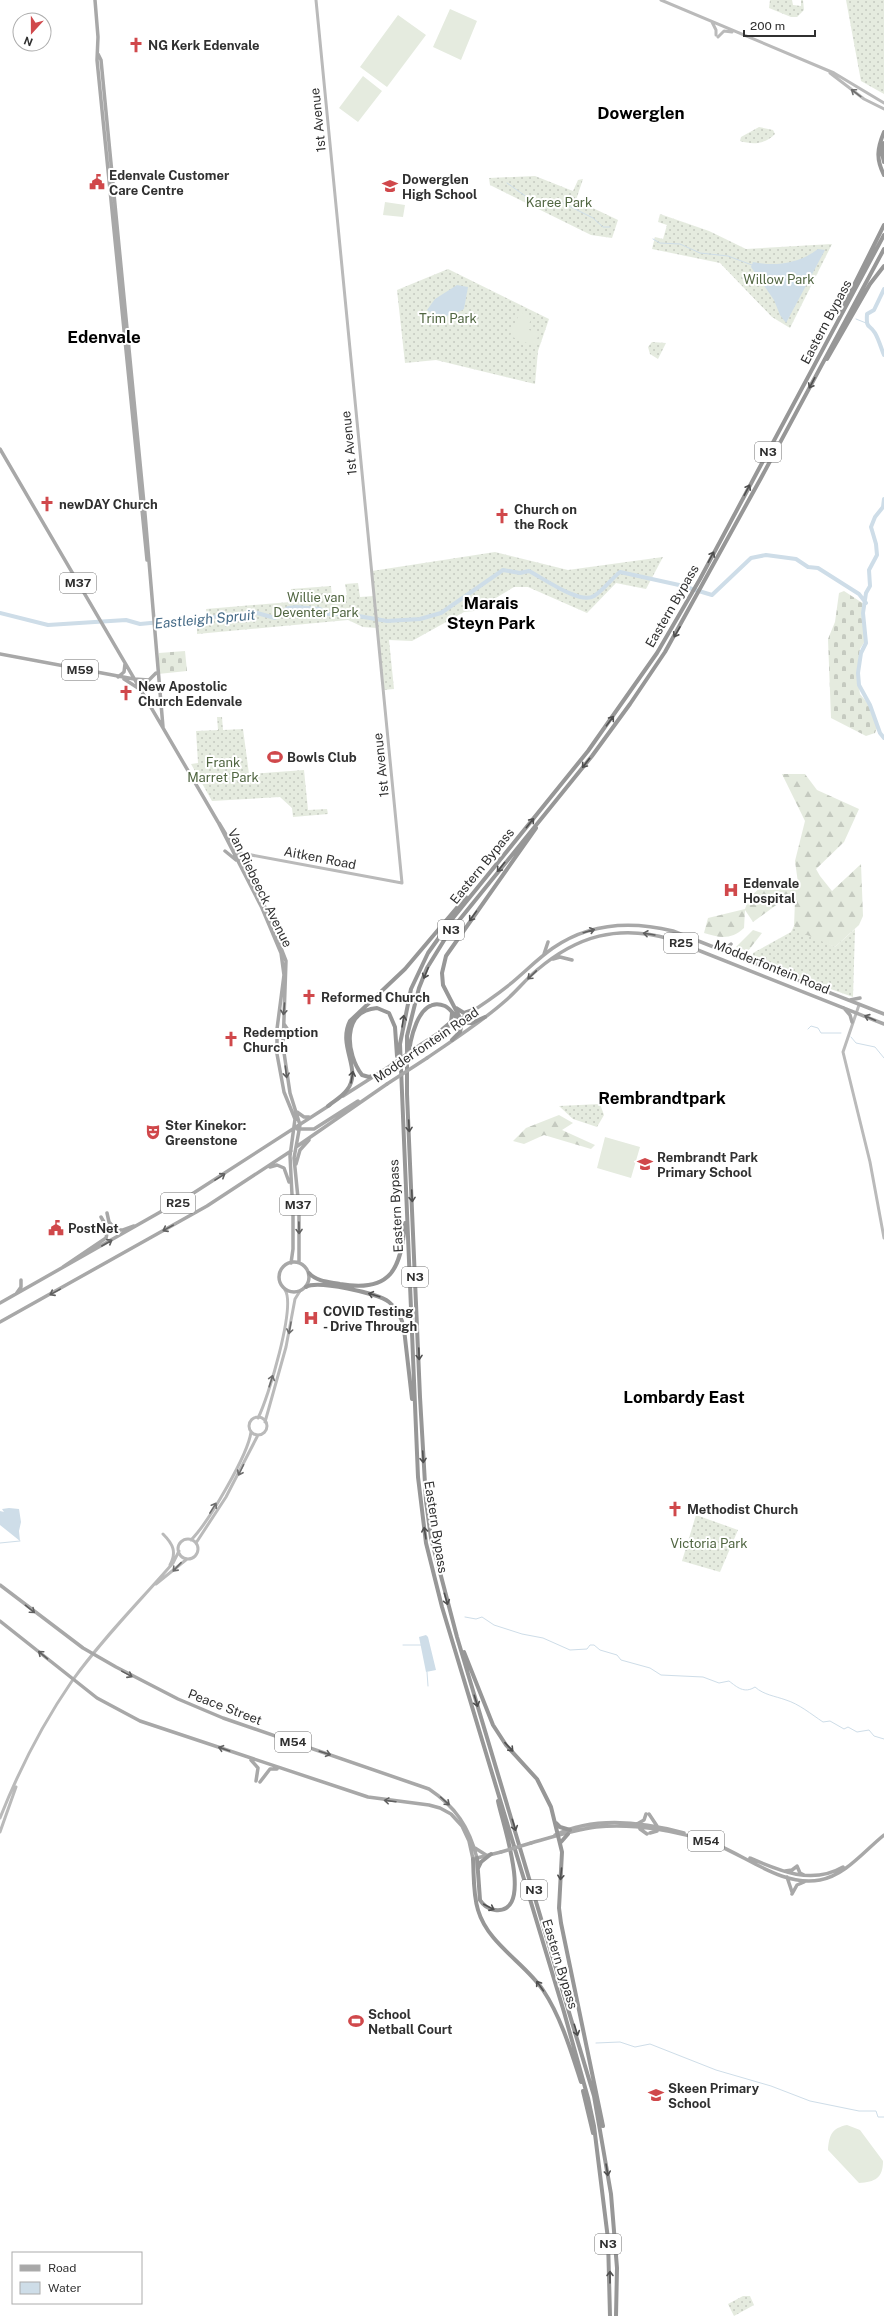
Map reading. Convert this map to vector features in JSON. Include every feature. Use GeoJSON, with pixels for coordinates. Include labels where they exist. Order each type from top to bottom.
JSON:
{"type":"FeatureCollection","features":[{"type":"Feature","properties":{"kind":"highway"},"geometry":{"type":"LineString","coordinates":[[884,132],[878,147],[877,157],[884,175]]}},
{"type":"Feature","properties":{"kind":"highway"},"geometry":{"type":"LineString","coordinates":[[884,143],[882,153],[884,162]]}},
{"type":"Feature","properties":{"kind":"highway"},"geometry":{"type":"LineString","coordinates":[[840,315],[841,308],[884,225]]}},
{"type":"Feature","properties":{"kind":"highway","name":"Eastern Bypass"},"geometry":{"type":"LineString","coordinates":[[610,2316],[608,2239],[594,2126],[573,2042],[433,1574],[420,1501],[399,1048],[404,1013],[411,989],[435,942],[588,751],[657,653],[700,579],[884,235]]}},
{"type":"Feature","properties":{"kind":"highway","name":"Eastern Bypass"},"geometry":{"type":"LineString","coordinates":[[616,2316],[615,2239],[604,2146],[594,2096],[578,2038],[457,1637],[431,1538],[426,1501],[407,1094],[407,1036],[411,1016],[427,968],[448,934],[561,794],[630,704],[665,652],[706,581],[884,248]]}},
{"type":"Feature","properties":{"kind":"highway"},"geometry":{"type":"LineString","coordinates":[[824,361],[831,354],[870,284],[884,266]]}},
{"type":"Feature","properties":{"kind":"highway"},"geometry":{"type":"LineString","coordinates":[[452,1040],[460,1032],[462,1023],[443,981],[443,968],[448,952],[561,794]]}},
{"type":"Feature","properties":{"kind":"highway"},"geometry":{"type":"LineString","coordinates":[[328,1106],[346,1091],[353,1078],[352,1068],[345,1044],[346,1032],[350,1022],[405,969],[496,864]]}},
{"type":"Feature","properties":{"kind":"highway"},"geometry":{"type":"LineString","coordinates":[[407,1094],[410,1044],[417,1021],[423,1012],[434,1005],[446,1006],[459,1019]]}},
{"type":"Feature","properties":{"kind":"highway"},"geometry":{"type":"LineString","coordinates":[[453,1006],[462,1012],[473,1010]]}},
{"type":"Feature","properties":{"kind":"highway"},"geometry":{"type":"LineString","coordinates":[[376,1075],[367,1077],[360,1073],[351,1050],[348,1036],[352,1025],[358,1017],[367,1010],[377,1008],[389,1013],[395,1027],[401,1150],[405,1186]]}},
{"type":"Feature","properties":{"kind":"highway"},"geometry":{"type":"LineString","coordinates":[[439,1032],[451,1022],[452,1013]]}},
{"type":"Feature","properties":{"kind":"highway"},"geometry":{"type":"LineString","coordinates":[[462,1023],[472,1023],[485,1018]]}},
{"type":"Feature","properties":{"kind":"highway"},"geometry":{"type":"LineString","coordinates":[[309,1273],[319,1280],[360,1286],[376,1284],[386,1279],[394,1270],[401,1255],[406,1206]]}},
{"type":"Feature","properties":{"kind":"highway"},"geometry":{"type":"LineString","coordinates":[[306,1287],[315,1284],[370,1294],[385,1299],[393,1306],[401,1318],[404,1328],[415,1417]]}},
{"type":"Feature","properties":{"kind":"highway"},"geometry":{"type":"LineString","coordinates":[[457,1637],[493,1725],[506,1745],[537,1779],[548,1799],[561,1843],[561,1923],[601,2116],[604,2146]]}},
{"type":"Feature","properties":{"kind":"highway"},"geometry":{"type":"LineString","coordinates":[[475,1859],[478,1873],[478,1893],[482,1903],[495,1910],[503,1909],[509,1905],[515,1893],[515,1874],[497,1791]]}},
{"type":"Feature","properties":{"kind":"highway"},"geometry":{"type":"LineString","coordinates":[[554,1819],[560,1827],[569,1832],[563,1838],[561,1843]]}},
{"type":"Feature","properties":{"kind":"highway"},"geometry":{"type":"LineString","coordinates":[[478,1873],[481,1862],[489,1855]]}},
{"type":"Feature","properties":{"kind":"highway"},"geometry":{"type":"LineString","coordinates":[[475,1859],[476,1904],[483,1921],[494,1938],[536,1980],[559,2021],[580,2080],[598,2154]]}},
{"type":"Feature","properties":{"kind":"main road","name":"Van Riebeeck Avenue"},"geometry":{"type":"LineString","coordinates":[[95,0],[98,54],[101,60],[118,232],[163,728],[244,864],[286,961],[287,975],[283,1038],[286,1075],[299,1127],[296,1147]]}},
{"type":"Feature","properties":{"kind":"main road","name":"1st Avenue"},"geometry":{"type":"LineString","coordinates":[[316,0],[402,883]]}},
{"type":"Feature","properties":{"kind":"main road"},"geometry":{"type":"LineString","coordinates":[[661,0],[839,76],[884,103]]}},
{"type":"Feature","properties":{"kind":"main road"},"geometry":{"type":"LineString","coordinates":[[712,22],[717,36],[724,31],[738,33]]}},
{"type":"Feature","properties":{"kind":"main road"},"geometry":{"type":"LineString","coordinates":[[830,73],[864,99],[884,109]]}},
{"type":"Feature","properties":{"kind":"main road","name":"M37"},"geometry":{"type":"LineString","coordinates":[[0,449],[163,728]]}},
{"type":"Feature","properties":{"kind":"main road","name":"M59"},"geometry":{"type":"LineString","coordinates":[[0,654],[143,680]]}},
{"type":"Feature","properties":{"kind":"main road"},"geometry":{"type":"LineString","coordinates":[[124,663],[124,672],[120,677],[140,689],[143,680]]}},
{"type":"Feature","properties":{"kind":"main road"},"geometry":{"type":"LineString","coordinates":[[143,680],[151,680],[157,672]]}},
{"type":"Feature","properties":{"kind":"main road"},"geometry":{"type":"LineString","coordinates":[[143,680],[158,683]]}},
{"type":"Feature","properties":{"kind":"main road"},"geometry":{"type":"LineString","coordinates":[[225,851],[238,862]]}},
{"type":"Feature","properties":{"kind":"main road","name":"Van Riebeeck Avenue"},"geometry":{"type":"LineString","coordinates":[[236,852],[238,862],[271,925],[284,965],[277,1032],[277,1054],[284,1092],[294,1116],[294,1128]]}},
{"type":"Feature","properties":{"kind":"main road","name":"Aitken Road"},"geometry":{"type":"LineString","coordinates":[[236,852],[402,883]]}},
{"type":"Feature","properties":{"kind":"main road"},"geometry":{"type":"LineString","coordinates":[[244,864],[246,858],[250,855]]}},
{"type":"Feature","properties":{"kind":"main road","name":"Modderfontein Road"},"geometry":{"type":"LineString","coordinates":[[0,1303],[56,1273],[148,1220],[253,1156],[294,1128],[299,1127],[314,1115],[388,1068],[473,1010],[509,985],[543,955],[576,935],[615,925],[660,928],[720,949],[884,1014]]}},
{"type":"Feature","properties":{"kind":"main road","name":"Modderfontein Road"},"geometry":{"type":"LineString","coordinates":[[0,1322],[207,1206],[249,1179],[485,1018],[550,959],[566,948],[594,937],[625,932],[649,933],[677,941],[856,1011],[884,1024]]}},
{"type":"Feature","properties":{"kind":"main road"},"geometry":{"type":"LineString","coordinates":[[543,955],[548,942]]}},
{"type":"Feature","properties":{"kind":"main road"},"geometry":{"type":"LineString","coordinates":[[720,949],[725,949],[731,944]]}},
{"type":"Feature","properties":{"kind":"main road"},"geometry":{"type":"LineString","coordinates":[[550,959],[560,957],[572,960]]}},
{"type":"Feature","properties":{"kind":"main road"},"geometry":{"type":"LineString","coordinates":[[845,999],[860,999],[867,1008]]}},
{"type":"Feature","properties":{"kind":"main road"},"geometry":{"type":"LineString","coordinates":[[859,1005],[844,1049],[844,1056],[870,1162],[884,1238]]}},
{"type":"Feature","properties":{"kind":"main road"},"geometry":{"type":"LineString","coordinates":[[843,1006],[850,1015],[852,1022]]}},
{"type":"Feature","properties":{"kind":"main road"},"geometry":{"type":"LineString","coordinates":[[283,1023],[289,1031],[283,1038]]}},
{"type":"Feature","properties":{"kind":"main road"},"geometry":{"type":"LineString","coordinates":[[299,1127],[314,1129],[386,1085]]}},
{"type":"Feature","properties":{"kind":"main road"},"geometry":{"type":"LineString","coordinates":[[295,1108],[304,1117],[314,1115]]}},
{"type":"Feature","properties":{"kind":"main road","name":"M37"},"geometry":{"type":"LineString","coordinates":[[291,1263],[294,1240],[290,1151],[294,1128]]}},
{"type":"Feature","properties":{"kind":"main road"},"geometry":{"type":"LineString","coordinates":[[296,1167],[300,1150],[314,1135]]}},
{"type":"Feature","properties":{"kind":"main road","name":"M37"},"geometry":{"type":"LineString","coordinates":[[296,1147],[300,1263]]}},
{"type":"Feature","properties":{"kind":"main road"},"geometry":{"type":"LineString","coordinates":[[249,1179],[270,1166],[279,1166],[286,1170],[291,1190]]}},
{"type":"Feature","properties":{"kind":"main road"},"geometry":{"type":"LineString","coordinates":[[107,1213],[112,1227],[120,1230],[148,1220]]}},
{"type":"Feature","properties":{"kind":"main road"},"geometry":{"type":"LineString","coordinates":[[56,1273],[106,1238],[108,1229],[101,1217]]}},
{"type":"Feature","properties":{"kind":"main road"},"geometry":{"type":"LineString","coordinates":[[154,1585],[187,1559],[192,1558],[197,1554],[196,1543],[232,1487],[258,1435],[265,1430],[265,1422],[284,1353],[295,1299],[300,1291],[306,1287],[309,1273],[300,1263],[291,1263],[284,1266],[280,1274],[281,1284],[289,1301],[283,1336],[272,1379],[258,1418],[250,1423],[251,1432],[248,1442],[227,1485],[191,1540]]}},
{"type":"Feature","properties":{"kind":"main road"},"geometry":{"type":"LineString","coordinates":[[16,1295],[21,1287],[21,1280]]}},
{"type":"Feature","properties":{"kind":"main road"},"geometry":{"type":"LineString","coordinates":[[285,1290],[293,1292],[300,1291]]}},
{"type":"Feature","properties":{"kind":"main road"},"geometry":{"type":"LineString","coordinates":[[258,1418],[265,1422]]}},
{"type":"Feature","properties":{"kind":"main road"},"geometry":{"type":"LineString","coordinates":[[251,1432],[258,1435]]}},
{"type":"Feature","properties":{"kind":"main road"},"geometry":{"type":"LineString","coordinates":[[164,1534],[172,1544],[174,1552],[173,1559],[165,1571]]}},
{"type":"Feature","properties":{"kind":"main road"},"geometry":{"type":"LineString","coordinates":[[0,1818],[42,1728],[73,1680],[93,1654],[176,1559],[182,1542],[191,1540],[196,1543]]}},
{"type":"Feature","properties":{"kind":"main road"},"geometry":{"type":"LineString","coordinates":[[179,1551],[182,1556],[187,1559]]}},
{"type":"Feature","properties":{"kind":"main road","name":"Peace Street"},"geometry":{"type":"LineString","coordinates":[[0,1585],[50,1624],[93,1654],[136,1679],[200,1709],[429,1789],[441,1797],[458,1814],[468,1829],[474,1847],[475,1859]]}},
{"type":"Feature","properties":{"kind":"main road","name":"M54"},"geometry":{"type":"LineString","coordinates":[[0,1621],[73,1680],[125,1715],[374,1799],[429,1804],[440,1808],[451,1814],[462,1826],[475,1859],[558,1834],[604,1824],[659,1829],[711,1841],[778,1870],[807,1876],[829,1873],[846,1866],[884,1834]]}},
{"type":"Feature","properties":{"kind":"main road"},"geometry":{"type":"LineString","coordinates":[[244,1756],[257,1766],[258,1781],[272,1769],[300,1775]]}},
{"type":"Feature","properties":{"kind":"main road"},"geometry":{"type":"LineString","coordinates":[[0,1832],[17,1782]]}},
{"type":"Feature","properties":{"kind":"main road"},"geometry":{"type":"LineString","coordinates":[[648,1814],[659,1829],[649,1834],[638,1826],[648,1814]]}},
{"type":"Feature","properties":{"kind":"main road","name":"M54"},"geometry":{"type":"LineString","coordinates":[[659,1829],[715,1844],[787,1877],[809,1881],[826,1878],[843,1870],[884,1834]]}},
{"type":"Feature","properties":{"kind":"main road"},"geometry":{"type":"LineString","coordinates":[[474,1847],[479,1852],[489,1855]]}},
{"type":"Feature","properties":{"kind":"main road"},"geometry":{"type":"LineString","coordinates":[[778,1870],[790,1871],[797,1866],[800,1873],[807,1876]]}},
{"type":"Feature","properties":{"kind":"main road"},"geometry":{"type":"LineString","coordinates":[[787,1877],[792,1893],[798,1883],[809,1881]]}},
{"type":"Feature","properties":{"kind":"green space"},"geometry":{"type":"Polygon","coordinates":[[[770,0],[792,0],[793,5],[801,6],[801,0],[803,0],[804,10],[797,17],[791,17],[769,8],[770,0]]]}},
{"type":"Feature","properties":{"kind":"green space"},"geometry":{"type":"Polygon","coordinates":[[[846,0],[884,0],[884,94],[861,81],[846,0]]]}},
{"type":"Feature","properties":{"kind":"green space"},"geometry":{"type":"Polygon","coordinates":[[[450,9],[477,21],[461,60],[433,47],[450,9]]]}},
{"type":"Feature","properties":{"kind":"green space"},"geometry":{"type":"Polygon","coordinates":[[[398,15],[426,35],[387,87],[360,67],[398,15]]]}},
{"type":"Feature","properties":{"kind":"green space"},"geometry":{"type":"Polygon","coordinates":[[[363,76],[382,91],[358,122],[339,108],[363,76]]]}},
{"type":"Feature","properties":{"kind":"green space"},"geometry":{"type":"Polygon","coordinates":[[[759,127],[773,130],[775,134],[768,140],[759,143],[740,141],[741,137],[759,127]]]}},
{"type":"Feature","properties":{"kind":"green space","name":"Karee Park"},"geometry":{"type":"Polygon","coordinates":[[[535,176],[573,191],[578,180],[583,179],[576,200],[618,220],[612,238],[591,235],[490,185],[489,178],[535,176]]]}},
{"type":"Feature","properties":{"kind":"green space"},"geometry":{"type":"Polygon","coordinates":[[[385,202],[405,205],[403,217],[383,215],[385,202]]]}},
{"type":"Feature","properties":{"kind":"green space","name":"Willow Park"},"geometry":{"type":"Polygon","coordinates":[[[660,214],[709,231],[746,249],[832,244],[790,328],[772,317],[720,263],[652,249],[655,237],[663,239],[667,225],[658,222],[660,214]]]}},
{"type":"Feature","properties":{"kind":"green space","name":"Trim Park"},"geometry":{"type":"Polygon","coordinates":[[[448,269],[549,319],[538,351],[535,384],[436,360],[405,363],[397,290],[448,269]]]}},
{"type":"Feature","properties":{"kind":"green space"},"geometry":{"type":"Polygon","coordinates":[[[520,312],[532,317],[527,329],[539,334],[534,346],[510,336],[520,312]]]}},
{"type":"Feature","properties":{"kind":"green space"},"geometry":{"type":"Polygon","coordinates":[[[652,342],[666,343],[658,359],[650,354],[648,347],[652,342]]]}},
{"type":"Feature","properties":{"kind":"green space","name":"Willie van Deventer Park"},"geometry":{"type":"Polygon","coordinates":[[[495,552],[568,570],[663,557],[646,589],[616,583],[587,613],[528,587],[514,587],[474,611],[464,612],[412,641],[389,640],[394,689],[383,690],[377,628],[363,627],[348,620],[197,634],[197,618],[207,617],[206,609],[290,602],[291,589],[331,586],[332,597],[347,595],[345,584],[358,583],[360,597],[374,596],[372,571],[495,552]]]}},
{"type":"Feature","properties":{"kind":"green space"},"geometry":{"type":"Polygon","coordinates":[[[844,591],[864,604],[862,614],[865,641],[860,649],[857,672],[860,694],[869,705],[877,728],[875,733],[866,736],[831,718],[828,639],[835,622],[839,593],[844,591]]]}},
{"type":"Feature","properties":{"kind":"green space"},"geometry":{"type":"Polygon","coordinates":[[[185,651],[187,671],[158,674],[159,653],[185,651]]]}},
{"type":"Feature","properties":{"kind":"green space","name":"Frank Marret Park"},"geometry":{"type":"Polygon","coordinates":[[[217,717],[222,717],[223,730],[243,729],[249,774],[304,770],[308,810],[327,809],[328,814],[293,817],[292,808],[280,797],[212,801],[191,764],[198,763],[196,731],[218,730],[217,717]]]}},
{"type":"Feature","properties":{"kind":"green space"},"geometry":{"type":"Polygon","coordinates":[[[782,774],[805,774],[817,790],[859,809],[844,842],[816,869],[832,891],[861,864],[863,916],[859,925],[835,947],[805,934],[794,926],[795,901],[787,897],[753,922],[745,910],[744,928],[735,935],[720,937],[704,933],[708,918],[745,909],[749,898],[766,882],[798,883],[795,861],[805,821],[782,774]]]}},
{"type":"Feature","properties":{"kind":"green space"},"geometry":{"type":"Polygon","coordinates":[[[794,926],[835,947],[855,929],[853,997],[752,961],[753,953],[791,932],[794,926]]]}},
{"type":"Feature","properties":{"kind":"green space"},"geometry":{"type":"Polygon","coordinates":[[[753,930],[762,933],[748,951],[736,947],[753,930]]]}},
{"type":"Feature","properties":{"kind":"green space"},"geometry":{"type":"Polygon","coordinates":[[[600,1104],[604,1115],[597,1127],[573,1119],[559,1106],[600,1104]]]}},
{"type":"Feature","properties":{"kind":"green space"},"geometry":{"type":"Polygon","coordinates":[[[559,1115],[573,1123],[562,1130],[595,1145],[591,1149],[544,1135],[524,1144],[513,1141],[526,1128],[559,1115]]]}},
{"type":"Feature","properties":{"kind":"green space"},"geometry":{"type":"Polygon","coordinates":[[[605,1137],[640,1147],[631,1178],[597,1168],[605,1137]]]}},
{"type":"Feature","properties":{"kind":"green space","name":"Victoria Park"},"geometry":{"type":"Polygon","coordinates":[[[696,1515],[738,1530],[720,1572],[682,1561],[696,1515]]]}},
{"type":"Feature","properties":{"kind":"green space"},"geometry":{"type":"Polygon","coordinates":[[[847,2125],[860,2130],[883,2161],[883,2167],[880,2175],[870,2182],[859,2183],[828,2150],[829,2140],[832,2133],[838,2128],[847,2125]]]}},
{"type":"Feature","properties":{"kind":"green space"},"geometry":{"type":"Polygon","coordinates":[[[743,2296],[750,2296],[754,2305],[734,2316],[728,2304],[743,2296]]]}},
{"type":"Feature","properties":{"kind":"water"},"geometry":{"type":"Polygon","coordinates":[[[818,249],[825,250],[786,323],[780,315],[774,300],[751,267],[753,262],[770,264],[787,263],[803,258],[818,249]]]}},
{"type":"Feature","properties":{"kind":"water"},"geometry":{"type":"Polygon","coordinates":[[[457,285],[468,287],[464,309],[455,314],[446,316],[436,315],[427,310],[435,299],[457,285]]]}},
{"type":"Feature","properties":{"kind":"water"},"geometry":{"type":"Polygon","coordinates":[[[2,1509],[19,1509],[21,1522],[19,1531],[20,1541],[0,1525],[0,1511],[4,1512],[2,1509]]]}},
{"type":"Feature","properties":{"kind":"water"},"geometry":{"type":"Polygon","coordinates":[[[426,1635],[428,1637],[436,1670],[426,1672],[419,1637],[426,1635]]]}},
{"type":"Feature","properties":{"kind":"waterway"},"geometry":{"type":"LineString","coordinates":[[507,183],[531,200],[563,203],[593,218],[603,227],[610,227]]}},
{"type":"Feature","properties":{"kind":"waterway"},"geometry":{"type":"LineString","coordinates":[[653,239],[660,243],[680,244],[700,253],[728,256],[752,265]]}},
{"type":"Feature","properties":{"kind":"waterway"},"geometry":{"type":"LineString","coordinates":[[884,289],[874,310],[867,314],[868,326],[875,333],[884,355]]}},
{"type":"Feature","properties":{"kind":"waterway"},"geometry":{"type":"LineString","coordinates":[[856,319],[866,323]]}},
{"type":"Feature","properties":{"kind":"waterway"},"geometry":{"type":"LineString","coordinates":[[884,499],[883,507],[875,517],[871,527],[876,544],[877,555],[869,570],[870,586],[866,593],[863,613],[866,643],[861,653],[858,673],[859,685],[870,705],[880,733],[884,738]]}},
{"type":"Feature","properties":{"kind":"waterway","name":"Eastleigh Spruit"},"geometry":{"type":"LineString","coordinates":[[0,613],[48,625],[126,620],[140,624],[257,613],[275,618],[288,608],[296,607],[320,609],[328,614],[347,614],[387,621],[420,619],[441,613],[503,570],[520,573],[529,571],[562,590],[580,597],[588,598],[601,591],[620,572],[679,585],[712,595],[751,558],[766,555],[796,559],[808,567],[818,568],[859,594],[866,603]]}},
{"type":"Feature","properties":{"kind":"waterway"},"geometry":{"type":"LineString","coordinates":[[808,1029],[811,1026],[818,1028],[821,1033],[841,1033]]}},
{"type":"Feature","properties":{"kind":"waterway"},"geometry":{"type":"LineString","coordinates":[[851,1037],[856,1043],[875,1047],[884,1058]]}},
{"type":"Feature","properties":{"kind":"waterway"},"geometry":{"type":"LineString","coordinates":[[0,1543],[20,1541]]}},
{"type":"Feature","properties":{"kind":"waterway"},"geometry":{"type":"LineString","coordinates":[[465,1617],[476,1619],[482,1617],[494,1625],[522,1634],[543,1638],[570,1650],[587,1649],[590,1645],[594,1645],[600,1650],[617,1655],[621,1660],[650,1668],[661,1675],[703,1677],[719,1683],[729,1681],[744,1690],[755,1687],[766,1694],[796,1704],[823,1722],[830,1721],[844,1729],[848,1727],[857,1732],[869,1730],[874,1736],[884,1739]]}},
{"type":"Feature","properties":{"kind":"waterway"},"geometry":{"type":"LineString","coordinates":[[403,1645],[421,1645]]}},
{"type":"Feature","properties":{"kind":"waterway"},"geometry":{"type":"LineString","coordinates":[[427,1672],[428,1686]]}},
{"type":"Feature","properties":{"kind":"waterway"},"geometry":{"type":"LineString","coordinates":[[596,2043],[620,2042],[635,2047],[650,2044],[716,2070],[771,2086],[810,2101],[859,2111],[876,2111],[878,2117],[884,2117]]}},
{"type":"Feature","properties":{"kind":"place","name":"NG Kerk Edenvale"},"geometry":{"type":"Point","coordinates":[136,45]}},
{"type":"Feature","properties":{"kind":"place","name":"Edenvale Customer Care Centre"},"geometry":{"type":"Point","coordinates":[97,182]}},
{"type":"Feature","properties":{"kind":"place","name":"Dowerglen High School"},"geometry":{"type":"Point","coordinates":[390,186]}},
{"type":"Feature","properties":{"kind":"place","name":"newDAY Church"},"geometry":{"type":"Point","coordinates":[47,504]}},
{"type":"Feature","properties":{"kind":"place","name":"Church on the Rock"},"geometry":{"type":"Point","coordinates":[502,516]}},
{"type":"Feature","properties":{"kind":"place","name":"New Apostolic Church Edenvale"},"geometry":{"type":"Point","coordinates":[126,693]}},
{"type":"Feature","properties":{"kind":"place","name":"Bowls Club"},"geometry":{"type":"Point","coordinates":[275,757]}},
{"type":"Feature","properties":{"kind":"place","name":"Edenvale Hospital"},"geometry":{"type":"Point","coordinates":[731,890]}},
{"type":"Feature","properties":{"kind":"place","name":"Reformed Church"},"geometry":{"type":"Point","coordinates":[309,997]}},
{"type":"Feature","properties":{"kind":"place","name":"Redemption Church"},"geometry":{"type":"Point","coordinates":[231,1039]}},
{"type":"Feature","properties":{"kind":"place","name":"Ster Kinekor: Greenstone"},"geometry":{"type":"Point","coordinates":[153,1132]}},
{"type":"Feature","properties":{"kind":"place","name":"Rembrandt Park Primary School"},"geometry":{"type":"Point","coordinates":[645,1164]}},
{"type":"Feature","properties":{"kind":"place","name":"PostNet"},"geometry":{"type":"Point","coordinates":[56,1228]}},
{"type":"Feature","properties":{"kind":"place","name":"COVID Testing - Drive Through"},"geometry":{"type":"Point","coordinates":[311,1318]}},
{"type":"Feature","properties":{"kind":"place","name":"Methodist Church"},"geometry":{"type":"Point","coordinates":[675,1509]}},
{"type":"Feature","properties":{"kind":"place","name":"School Netball Court"},"geometry":{"type":"Point","coordinates":[356,2021]}},
{"type":"Feature","properties":{"kind":"place","name":"Skeen Primary School"},"geometry":{"type":"Point","coordinates":[656,2095]}},
{"type":"Feature","properties":{"kind":"district","name":"Dowerglen"},"geometry":{"type":"Point","coordinates":[641,113]}},
{"type":"Feature","properties":{"kind":"district","name":"Edenvale"},"geometry":{"type":"Point","coordinates":[104,337]}},
{"type":"Feature","properties":{"kind":"district","name":"Marais Steyn Park"},"geometry":{"type":"Point","coordinates":[491,613]}},
{"type":"Feature","properties":{"kind":"district","name":"Rembrandtpark"},"geometry":{"type":"Point","coordinates":[662,1098]}},
{"type":"Feature","properties":{"kind":"district","name":"Lombardy East"},"geometry":{"type":"Point","coordinates":[684,1397]}}]}
